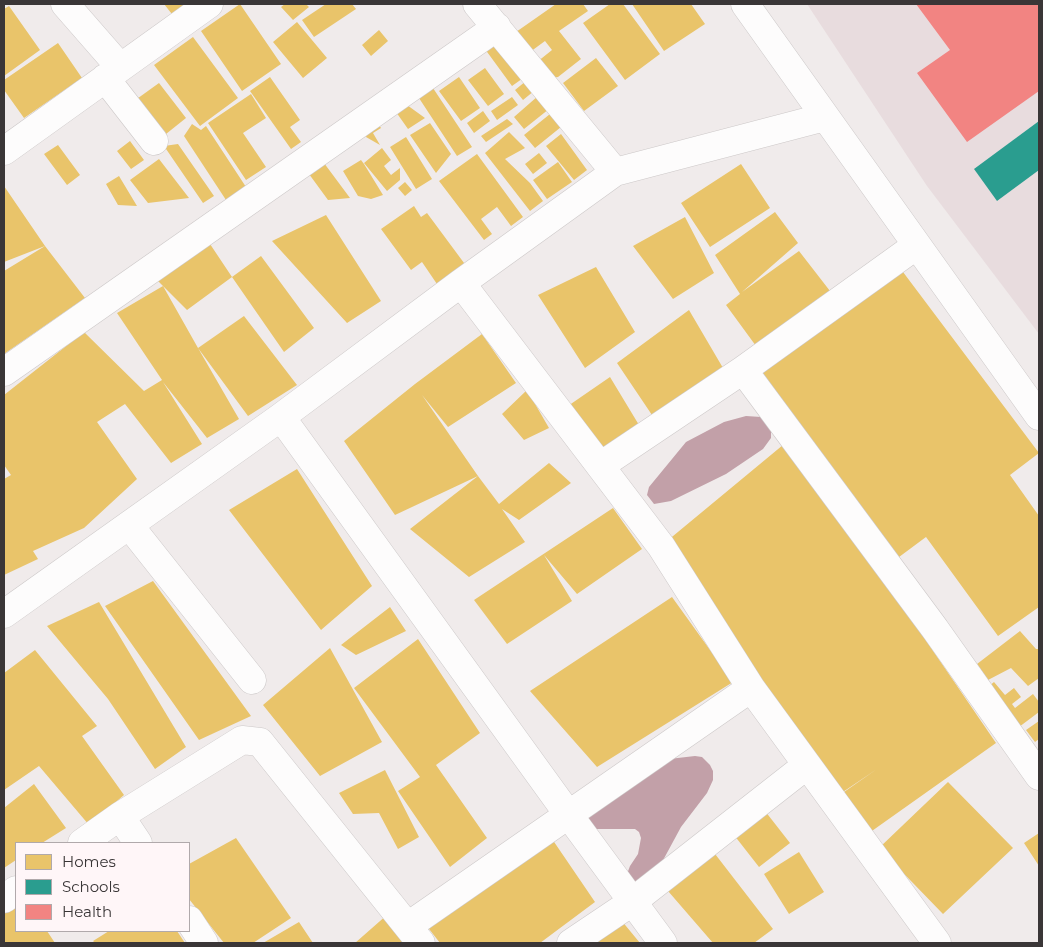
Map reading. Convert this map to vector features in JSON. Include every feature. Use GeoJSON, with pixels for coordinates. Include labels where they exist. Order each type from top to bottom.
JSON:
{"type":"FeatureCollection","features":[{"type":"Feature","properties":{"kind":"street"},"geometry":{"type":"LineString","coordinates":[[65,4],[112,72],[154,141]]}},
{"type":"Feature","properties":{"kind":"street"},"geometry":{"type":"LineString","coordinates":[[4,151],[209,4]]}},
{"type":"Feature","properties":{"kind":"street"},"geometry":{"type":"LineString","coordinates":[[477,4],[615,172]]}},
{"type":"Feature","properties":{"kind":"street"},"geometry":{"type":"LineString","coordinates":[[745,4],[1039,416]]}},
{"type":"Feature","properties":{"kind":"street"},"geometry":{"type":"LineString","coordinates":[[4,372],[497,27]]}},
{"type":"Feature","properties":{"kind":"street"},"geometry":{"type":"LineString","coordinates":[[4,614],[281,417],[461,283],[615,172],[825,117]]}},
{"type":"Feature","properties":{"kind":"street"},"geometry":{"type":"LineString","coordinates":[[600,466],[743,370],[917,245]]}},
{"type":"Feature","properties":{"kind":"street"},"geometry":{"type":"LineString","coordinates":[[461,283],[661,546],[752,688],[937,943]]}},
{"type":"Feature","properties":{"kind":"street"},"geometry":{"type":"LineString","coordinates":[[743,370],[936,629],[1039,776]]}},
{"type":"Feature","properties":{"kind":"street"},"geometry":{"type":"LineString","coordinates":[[281,417],[663,943]]}},
{"type":"Feature","properties":{"kind":"street"},"geometry":{"type":"LineString","coordinates":[[129,525],[252,680]]}},
{"type":"Feature","properties":{"kind":"street"},"geometry":{"type":"LineString","coordinates":[[83,842],[120,816],[242,740],[260,742],[414,934],[568,814],[752,688]]}},
{"type":"Feature","properties":{"kind":"street"},"geometry":{"type":"LineString","coordinates":[[571,943],[632,902],[807,766]]}},
{"type":"Feature","properties":{"kind":"street"},"geometry":{"type":"LineString","coordinates":[[120,816],[137,842]]}},
{"type":"Feature","properties":{"kind":"street"},"geometry":{"type":"LineString","coordinates":[[4,899],[15,891]]}},
{"type":"Feature","properties":{"kind":"street"},"geometry":{"type":"LineString","coordinates":[[190,922],[204,943]]}},
{"type":"Feature","properties":{"kind":"shaded area"},"geometry":{"type":"Polygon","coordinates":[[[807,4],[1039,4],[1039,334],[927,186],[807,4]]]}},
{"type":"Feature","properties":{"kind":"shaded area"},"geometry":{"type":"Polygon","coordinates":[[[746,416],[761,417],[771,431],[771,438],[763,449],[726,474],[671,501],[654,504],[647,495],[649,487],[686,442],[724,422],[746,416]]]}},
{"type":"Feature","properties":{"kind":"shaded area"},"geometry":{"type":"Polygon","coordinates":[[[702,757],[710,765],[713,771],[713,780],[707,793],[681,827],[661,864],[640,887],[627,874],[638,854],[641,838],[639,832],[635,829],[595,829],[569,803],[669,759],[702,757]]]}},
{"type":"Feature","properties":{"kind":"building: Homes"},"geometry":{"type":"Polygon","coordinates":[[[164,4],[194,4],[175,18],[164,4]]]}},
{"type":"Feature","properties":{"kind":"building: Homes"},"geometry":{"type":"Polygon","coordinates":[[[240,4],[281,64],[242,91],[201,31],[240,4]]]}},
{"type":"Feature","properties":{"kind":"building: Homes"},"geometry":{"type":"Polygon","coordinates":[[[285,4],[306,4],[309,7],[293,20],[281,7],[285,4]]]}},
{"type":"Feature","properties":{"kind":"building: Homes"},"geometry":{"type":"Polygon","coordinates":[[[326,4],[352,4],[356,9],[314,37],[302,20],[326,4]]]}},
{"type":"Feature","properties":{"kind":"building: Homes"},"geometry":{"type":"Polygon","coordinates":[[[556,4],[583,4],[588,11],[559,31],[581,59],[558,77],[552,78],[537,62],[552,50],[545,41],[530,52],[516,32],[556,4]]]}},
{"type":"Feature","properties":{"kind":"building: Homes"},"geometry":{"type":"Polygon","coordinates":[[[610,4],[623,4],[660,54],[625,80],[583,23],[610,4]]]}},
{"type":"Feature","properties":{"kind":"building: Homes"},"geometry":{"type":"Polygon","coordinates":[[[632,4],[691,4],[705,24],[664,51],[632,4]]]}},
{"type":"Feature","properties":{"kind":"building: Homes"},"geometry":{"type":"Polygon","coordinates":[[[9,6],[40,50],[4,76],[4,9],[9,6]]]}},
{"type":"Feature","properties":{"kind":"building: Homes"},"geometry":{"type":"Polygon","coordinates":[[[297,22],[327,58],[303,78],[273,42],[297,22]]]}},
{"type":"Feature","properties":{"kind":"building: Homes"},"geometry":{"type":"Polygon","coordinates":[[[379,30],[388,41],[371,56],[362,45],[379,30]]]}},
{"type":"Feature","properties":{"kind":"building: Homes"},"geometry":{"type":"Polygon","coordinates":[[[496,35],[526,76],[512,86],[482,45],[496,35]]]}},
{"type":"Feature","properties":{"kind":"building: Homes"},"geometry":{"type":"Polygon","coordinates":[[[193,37],[238,98],[200,126],[154,65],[193,37]]]}},
{"type":"Feature","properties":{"kind":"building: Homes"},"geometry":{"type":"Polygon","coordinates":[[[58,43],[82,78],[24,118],[4,90],[4,80],[58,43]]]}},
{"type":"Feature","properties":{"kind":"building: Homes"},"geometry":{"type":"Polygon","coordinates":[[[596,58],[618,86],[584,111],[563,83],[596,58]]]}},
{"type":"Feature","properties":{"kind":"building: Homes"},"geometry":{"type":"Polygon","coordinates":[[[485,68],[504,94],[488,106],[468,80],[485,68]]]}},
{"type":"Feature","properties":{"kind":"building: Homes"},"geometry":{"type":"Polygon","coordinates":[[[270,77],[300,120],[290,127],[301,142],[291,149],[250,91],[270,77]]]}},
{"type":"Feature","properties":{"kind":"building: Homes"},"geometry":{"type":"Polygon","coordinates":[[[459,77],[480,108],[461,121],[439,91],[459,77]]]}},
{"type":"Feature","properties":{"kind":"building: Homes"},"geometry":{"type":"Polygon","coordinates":[[[526,81],[534,91],[523,100],[515,90],[526,81]]]}},
{"type":"Feature","properties":{"kind":"building: Homes"},"geometry":{"type":"Polygon","coordinates":[[[159,83],[186,118],[161,138],[134,101],[159,83]]]}},
{"type":"Feature","properties":{"kind":"building: Homes"},"geometry":{"type":"Polygon","coordinates":[[[431,85],[472,147],[457,156],[417,95],[431,85]]]}},
{"type":"Feature","properties":{"kind":"building: Homes"},"geometry":{"type":"Polygon","coordinates":[[[251,94],[266,118],[243,133],[266,167],[246,180],[208,123],[251,94]]]}},
{"type":"Feature","properties":{"kind":"building: Homes"},"geometry":{"type":"Polygon","coordinates":[[[538,96],[549,109],[524,129],[514,117],[538,96]]]}},
{"type":"Feature","properties":{"kind":"building: Homes"},"geometry":{"type":"Polygon","coordinates":[[[512,97],[518,105],[497,120],[491,111],[512,97]]]}},
{"type":"Feature","properties":{"kind":"building: Homes"},"geometry":{"type":"Polygon","coordinates":[[[407,105],[425,118],[408,129],[396,112],[407,105]]]}},
{"type":"Feature","properties":{"kind":"building: Homes"},"geometry":{"type":"Polygon","coordinates":[[[483,111],[490,121],[474,133],[467,123],[483,111]]]}},
{"type":"Feature","properties":{"kind":"building: Homes"},"geometry":{"type":"Polygon","coordinates":[[[550,114],[561,127],[535,148],[524,135],[550,114]]]}},
{"type":"Feature","properties":{"kind":"building: Homes"},"geometry":{"type":"Polygon","coordinates":[[[507,119],[513,124],[486,142],[481,136],[507,119]]]}},
{"type":"Feature","properties":{"kind":"building: Homes"},"geometry":{"type":"Polygon","coordinates":[[[376,120],[381,128],[373,133],[380,145],[366,137],[369,125],[376,120]]]}},
{"type":"Feature","properties":{"kind":"building: Homes"},"geometry":{"type":"Polygon","coordinates":[[[430,123],[451,154],[436,173],[410,135],[430,123]]]}},
{"type":"Feature","properties":{"kind":"building: Homes"},"geometry":{"type":"Polygon","coordinates":[[[192,124],[201,130],[206,126],[246,187],[226,200],[184,136],[192,124]]]}},
{"type":"Feature","properties":{"kind":"building: Homes"},"geometry":{"type":"Polygon","coordinates":[[[509,132],[525,148],[505,159],[530,183],[543,201],[530,211],[485,153],[509,132]]]}},
{"type":"Feature","properties":{"kind":"building: Homes"},"geometry":{"type":"Polygon","coordinates":[[[561,134],[587,170],[574,180],[546,146],[561,134]]]}},
{"type":"Feature","properties":{"kind":"building: Homes"},"geometry":{"type":"Polygon","coordinates":[[[406,137],[432,179],[416,189],[390,147],[406,137]]]}},
{"type":"Feature","properties":{"kind":"building: Homes"},"geometry":{"type":"Polygon","coordinates":[[[130,141],[144,160],[131,169],[117,151],[130,141]]]}},
{"type":"Feature","properties":{"kind":"building: Homes"},"geometry":{"type":"Polygon","coordinates":[[[178,144],[214,196],[203,203],[164,146],[178,144]]]}},
{"type":"Feature","properties":{"kind":"building: Homes"},"geometry":{"type":"Polygon","coordinates":[[[58,145],[80,175],[67,185],[44,154],[58,145]]]}},
{"type":"Feature","properties":{"kind":"building: Homes"},"geometry":{"type":"Polygon","coordinates":[[[382,148],[391,160],[384,166],[391,175],[400,168],[400,180],[387,191],[364,163],[382,148]]]}},
{"type":"Feature","properties":{"kind":"building: Homes"},"geometry":{"type":"Polygon","coordinates":[[[539,153],[547,163],[533,174],[525,164],[539,153]]]}},
{"type":"Feature","properties":{"kind":"building: Homes"},"geometry":{"type":"Polygon","coordinates":[[[477,154],[523,217],[511,226],[497,207],[481,219],[492,234],[484,240],[439,181],[477,154]]]}},
{"type":"Feature","properties":{"kind":"building: Homes"},"geometry":{"type":"Polygon","coordinates":[[[159,159],[189,198],[148,203],[130,180],[159,159]]]}},
{"type":"Feature","properties":{"kind":"building: Homes"},"geometry":{"type":"Polygon","coordinates":[[[361,160],[383,195],[371,199],[358,196],[343,171],[361,160]]]}},
{"type":"Feature","properties":{"kind":"building: Homes"},"geometry":{"type":"Polygon","coordinates":[[[558,162],[572,182],[547,199],[533,180],[558,162]]]}},
{"type":"Feature","properties":{"kind":"building: Homes"},"geometry":{"type":"Polygon","coordinates":[[[324,163],[350,198],[328,200],[309,174],[324,163]]]}},
{"type":"Feature","properties":{"kind":"building: Homes"},"geometry":{"type":"Polygon","coordinates":[[[741,164],[770,208],[710,247],[681,203],[741,164]]]}},
{"type":"Feature","properties":{"kind":"building: Homes"},"geometry":{"type":"Polygon","coordinates":[[[119,176],[137,206],[118,205],[106,184],[119,176]]]}},
{"type":"Feature","properties":{"kind":"building: Homes"},"geometry":{"type":"Polygon","coordinates":[[[405,182],[412,190],[405,196],[398,188],[405,182]]]}},
{"type":"Feature","properties":{"kind":"building: Homes"},"geometry":{"type":"Polygon","coordinates":[[[4,186],[45,246],[4,262],[4,186]]]}},
{"type":"Feature","properties":{"kind":"building: Homes"},"geometry":{"type":"Polygon","coordinates":[[[414,206],[421,217],[427,213],[467,267],[439,287],[422,262],[411,270],[381,229],[414,206]]]}},
{"type":"Feature","properties":{"kind":"building: Homes"},"geometry":{"type":"Polygon","coordinates":[[[775,212],[798,243],[742,292],[799,251],[830,291],[756,346],[726,305],[740,294],[715,255],[775,212]]]}},
{"type":"Feature","properties":{"kind":"building: Homes"},"geometry":{"type":"Polygon","coordinates":[[[326,215],[381,301],[347,323],[272,241],[326,215]]]}},
{"type":"Feature","properties":{"kind":"building: Homes"},"geometry":{"type":"Polygon","coordinates":[[[685,217],[714,273],[673,299],[633,246],[685,217]]]}},
{"type":"Feature","properties":{"kind":"building: Homes"},"geometry":{"type":"Polygon","coordinates":[[[210,244],[232,277],[187,310],[151,274],[210,244]]]}},
{"type":"Feature","properties":{"kind":"building: Homes"},"geometry":{"type":"Polygon","coordinates":[[[45,246],[85,298],[4,354],[4,271],[45,246]]]}},
{"type":"Feature","properties":{"kind":"building: Homes"},"geometry":{"type":"Polygon","coordinates":[[[261,256],[314,328],[284,352],[232,277],[261,256]]]}},
{"type":"Feature","properties":{"kind":"building: Homes"},"geometry":{"type":"Polygon","coordinates":[[[596,267],[635,332],[585,368],[538,295],[596,267]]]}},
{"type":"Feature","properties":{"kind":"building: Homes"},"geometry":{"type":"Polygon","coordinates":[[[900,268],[1039,453],[1010,475],[1039,516],[1039,607],[998,636],[926,537],[895,560],[757,374],[900,268]]]}},
{"type":"Feature","properties":{"kind":"building: Homes"},"geometry":{"type":"Polygon","coordinates":[[[163,286],[239,419],[207,438],[163,382],[202,444],[171,463],[125,404],[97,422],[137,479],[84,528],[33,551],[38,559],[4,575],[4,479],[11,475],[4,465],[4,395],[84,332],[144,391],[162,380],[117,313],[163,286]]]}},
{"type":"Feature","properties":{"kind":"building: Homes"},"geometry":{"type":"Polygon","coordinates":[[[689,310],[723,368],[652,415],[617,363],[689,310]]]}},
{"type":"Feature","properties":{"kind":"building: Homes"},"geometry":{"type":"Polygon","coordinates":[[[244,316],[297,385],[248,416],[198,348],[244,316]]]}},
{"type":"Feature","properties":{"kind":"building: Homes"},"geometry":{"type":"Polygon","coordinates":[[[482,334],[516,383],[448,427],[422,395],[478,476],[395,515],[344,441],[415,384],[482,334]]]}},
{"type":"Feature","properties":{"kind":"building: Homes"},"geometry":{"type":"Polygon","coordinates":[[[610,377],[639,425],[601,453],[565,408],[610,377]]]}},
{"type":"Feature","properties":{"kind":"building: Homes"},"geometry":{"type":"Polygon","coordinates":[[[527,390],[549,428],[524,440],[502,414],[527,390]]]}},
{"type":"Feature","properties":{"kind":"building: Homes"},"geometry":{"type":"Polygon","coordinates":[[[789,440],[996,743],[862,838],[834,799],[877,769],[834,798],[661,546],[789,440]]]}},
{"type":"Feature","properties":{"kind":"building: Homes"},"geometry":{"type":"Polygon","coordinates":[[[549,463],[571,483],[519,520],[502,509],[525,542],[469,577],[410,529],[478,476],[499,504],[549,463]]]}},
{"type":"Feature","properties":{"kind":"building: Homes"},"geometry":{"type":"Polygon","coordinates":[[[297,469],[372,586],[321,630],[229,510],[297,469]]]}},
{"type":"Feature","properties":{"kind":"building: Homes"},"geometry":{"type":"Polygon","coordinates":[[[613,508],[642,549],[577,594],[544,555],[572,601],[507,644],[474,600],[613,508]]]}},
{"type":"Feature","properties":{"kind":"building: Homes"},"geometry":{"type":"Polygon","coordinates":[[[153,581],[251,716],[199,740],[105,606],[153,581]]]}},
{"type":"Feature","properties":{"kind":"building: Homes"},"geometry":{"type":"Polygon","coordinates":[[[672,597],[733,682],[597,767],[530,691],[672,597]]]}},
{"type":"Feature","properties":{"kind":"building: Homes"},"geometry":{"type":"Polygon","coordinates":[[[99,602],[186,747],[155,769],[108,699],[47,626],[99,602]]]}},
{"type":"Feature","properties":{"kind":"building: Homes"},"geometry":{"type":"Polygon","coordinates":[[[390,607],[406,631],[356,655],[341,645],[390,607]]]}},
{"type":"Feature","properties":{"kind":"building: Homes"},"geometry":{"type":"Polygon","coordinates":[[[1020,631],[1036,649],[1039,649],[1039,678],[1028,686],[1011,668],[988,680],[977,664],[1020,631]]]}},
{"type":"Feature","properties":{"kind":"building: Homes"},"geometry":{"type":"Polygon","coordinates":[[[418,639],[480,733],[436,765],[487,838],[450,867],[398,791],[420,777],[354,688],[418,639]]]}},
{"type":"Feature","properties":{"kind":"building: Homes"},"geometry":{"type":"Polygon","coordinates":[[[330,648],[382,742],[320,776],[263,705],[330,648]]]}},
{"type":"Feature","properties":{"kind":"building: Homes"},"geometry":{"type":"Polygon","coordinates":[[[35,650],[97,726],[82,736],[124,795],[89,825],[39,766],[4,790],[4,673],[35,650]]]}},
{"type":"Feature","properties":{"kind":"building: Homes"},"geometry":{"type":"Polygon","coordinates":[[[994,682],[1005,695],[1014,688],[1021,697],[1012,704],[1015,708],[1033,694],[1039,702],[1039,712],[1019,727],[988,687],[994,682]]]}},
{"type":"Feature","properties":{"kind":"building: Homes"},"geometry":{"type":"Polygon","coordinates":[[[1039,721],[1039,739],[1035,742],[1026,730],[1039,721]]]}},
{"type":"Feature","properties":{"kind":"building: Homes"},"geometry":{"type":"Polygon","coordinates":[[[385,770],[419,837],[398,849],[379,813],[353,814],[339,793],[385,770]]]}},
{"type":"Feature","properties":{"kind":"building: Homes"},"geometry":{"type":"Polygon","coordinates":[[[948,782],[1013,848],[943,914],[879,848],[948,782]]]}},
{"type":"Feature","properties":{"kind":"building: Homes"},"geometry":{"type":"Polygon","coordinates":[[[34,784],[66,828],[44,842],[15,842],[15,861],[4,868],[4,808],[34,784]]]}},
{"type":"Feature","properties":{"kind":"building: Homes"},"geometry":{"type":"Polygon","coordinates":[[[765,811],[790,843],[759,867],[734,835],[765,811]]]}},
{"type":"Feature","properties":{"kind":"building: Homes"},"geometry":{"type":"Polygon","coordinates":[[[548,833],[595,902],[540,943],[440,943],[426,925],[548,833]]]}},
{"type":"Feature","properties":{"kind":"building: Homes"},"geometry":{"type":"Polygon","coordinates":[[[1039,833],[1039,866],[1024,843],[1039,833]]]}},
{"type":"Feature","properties":{"kind":"building: Homes"},"geometry":{"type":"Polygon","coordinates":[[[236,838],[291,918],[253,943],[224,943],[190,900],[190,863],[236,838]]]}},
{"type":"Feature","properties":{"kind":"building: Homes"},"geometry":{"type":"Polygon","coordinates":[[[712,850],[773,929],[754,943],[713,943],[668,891],[712,850]]]}},
{"type":"Feature","properties":{"kind":"building: Homes"},"geometry":{"type":"Polygon","coordinates":[[[799,852],[824,892],[789,914],[764,874],[799,852]]]}},
{"type":"Feature","properties":{"kind":"building: Homes"},"geometry":{"type":"Polygon","coordinates":[[[15,891],[15,932],[48,932],[55,943],[4,943],[4,899],[15,891]]]}},
{"type":"Feature","properties":{"kind":"building: Homes"},"geometry":{"type":"Polygon","coordinates":[[[388,914],[417,943],[355,943],[388,914]]]}},
{"type":"Feature","properties":{"kind":"building: Homes"},"geometry":{"type":"Polygon","coordinates":[[[621,920],[640,943],[587,943],[621,920]]]}},
{"type":"Feature","properties":{"kind":"building: Homes"},"geometry":{"type":"Polygon","coordinates":[[[299,922],[313,943],[263,943],[299,922]]]}},
{"type":"Feature","properties":{"kind":"building: Homes"},"geometry":{"type":"Polygon","coordinates":[[[107,932],[178,932],[185,943],[95,943],[93,941],[107,932]]]}},
{"type":"Feature","properties":{"kind":"building: Schools"},"geometry":{"type":"Polygon","coordinates":[[[1039,121],[1039,170],[997,201],[974,169],[1039,121]]]}},
{"type":"Feature","properties":{"kind":"building: Health"},"geometry":{"type":"Polygon","coordinates":[[[916,4],[1039,4],[1039,91],[967,142],[917,73],[950,50],[916,4]]]}}]}
